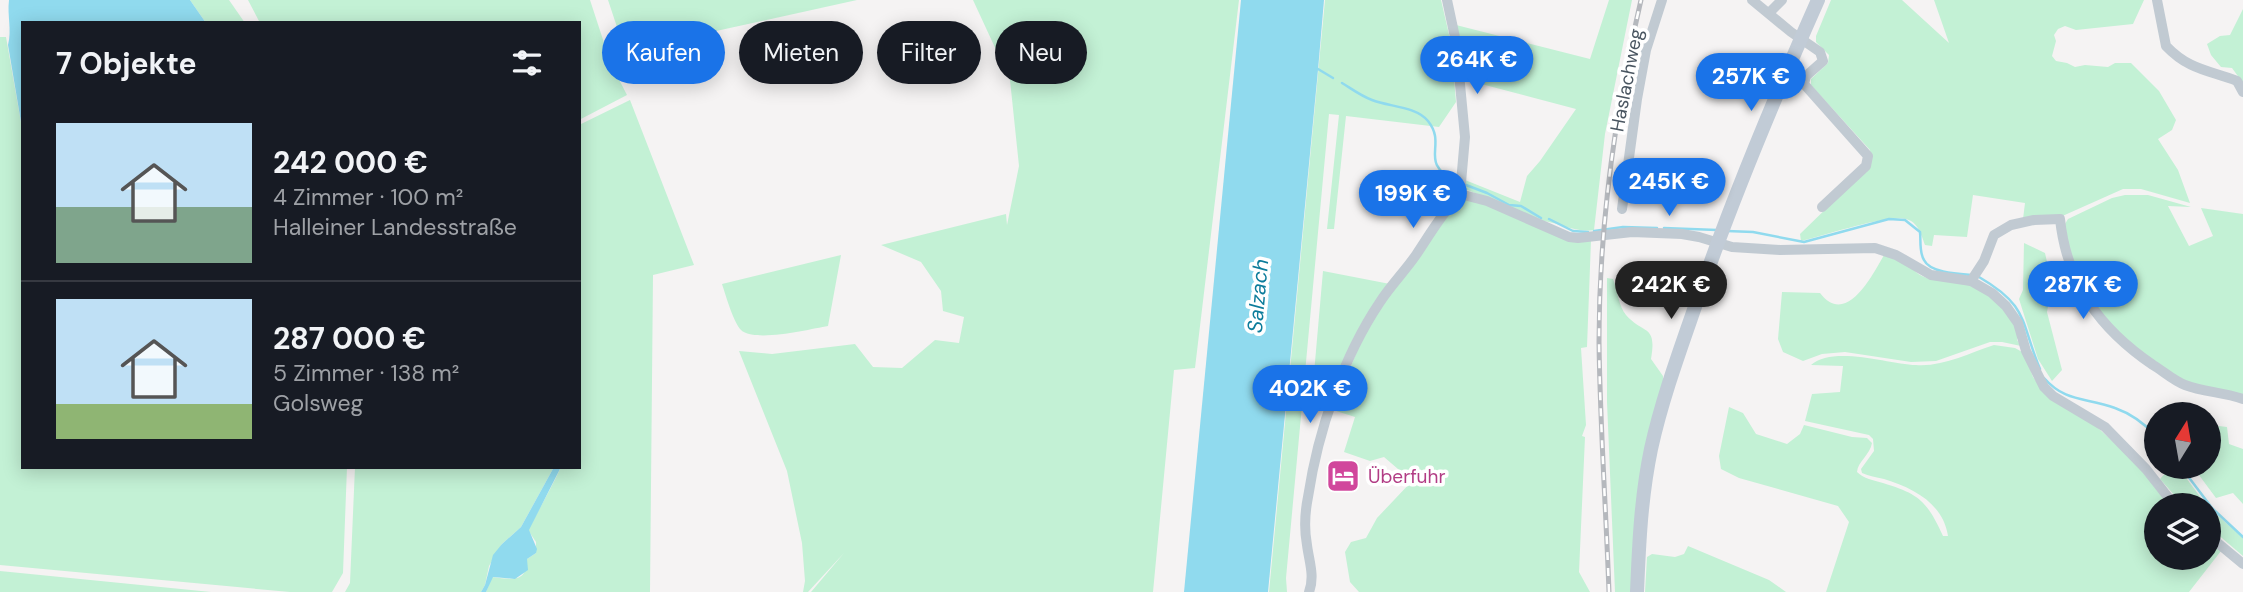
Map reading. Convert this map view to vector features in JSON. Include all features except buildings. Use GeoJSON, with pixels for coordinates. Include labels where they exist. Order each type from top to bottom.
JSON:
{"type":"FeatureCollection","features":[{"type":"Feature","properties":{"kind":"main road"},"geometry":{"type":"LineString","coordinates":[[1637,592],[1640,517],[1651,448],[1674,370],[1720,235],[1818,0]]}},
{"type":"Feature","properties":{"kind":"street"},"geometry":{"type":"LineString","coordinates":[[1313,589],[1305,528],[1307,500],[1341,377],[1355,343],[1381,300],[1416,255],[1443,211],[1460,194],[1465,137],[1456,42],[1447,0]]}},
{"type":"Feature","properties":{"kind":"street","name":"Haslachweg"},"geometry":{"type":"LineString","coordinates":[[1622,209],[1637,99],[1647,50],[1662,0]]}},
{"type":"Feature","properties":{"kind":"street"},"geometry":{"type":"LineString","coordinates":[[1752,0],[1823,56],[1820,65],[1806,76],[1804,84],[1868,156],[1866,166],[1822,207]]}},
{"type":"Feature","properties":{"kind":"street"},"geometry":{"type":"LineString","coordinates":[[1769,13],[1782,0]]}},
{"type":"Feature","properties":{"kind":"street"},"geometry":{"type":"LineString","coordinates":[[2159,1],[2166,46],[2187,63],[2207,73],[2237,81],[2243,92]]}},
{"type":"Feature","properties":{"kind":"street"},"geometry":{"type":"LineString","coordinates":[[1460,194],[1487,201],[1578,239],[1632,232],[1720,235],[1732,247],[1780,250],[1875,248],[1896,255],[1931,275],[1971,281],[1993,293],[2018,323],[2026,351],[2044,387],[2053,396],[2105,427],[2146,469],[2165,493]]}},
{"type":"Feature","properties":{"kind":"street"},"geometry":{"type":"LineString","coordinates":[[1971,281],[1994,235],[2011,225],[2034,220],[2060,219],[2063,246],[2073,275],[2102,321],[2123,344],[2184,385],[2243,399]]}},
{"type":"Feature","properties":{"kind":"street"},"geometry":{"type":"LineString","coordinates":[[2221,546],[2243,564]]}},
{"type":"Feature","properties":{"kind":"green space"},"geometry":{"type":"Polygon","coordinates":[[[190,0],[229,0],[244,21],[205,21],[190,0]]]}},
{"type":"Feature","properties":{"kind":"green space"},"geometry":{"type":"Polygon","coordinates":[[[248,0],[590,0],[602,37],[602,84],[621,84],[627,95],[581,119],[581,21],[259,21],[248,0]]]}},
{"type":"Feature","properties":{"kind":"green space"},"geometry":{"type":"Polygon","coordinates":[[[608,0],[857,0],[761,21],[739,21],[739,26],[725,29],[725,21],[615,21],[608,0]]]}},
{"type":"Feature","properties":{"kind":"green space"},"geometry":{"type":"Polygon","coordinates":[[[973,0],[1239,0],[1195,368],[1174,370],[1153,592],[811,592],[844,553],[808,592],[803,592],[805,581],[802,543],[787,471],[739,351],[772,354],[855,344],[873,367],[902,368],[935,340],[959,343],[964,317],[943,311],[941,291],[921,262],[881,245],[1006,214],[1007,225],[1019,166],[1010,84],[1087,84],[1087,21],[995,21],[995,48],[973,0]]]}},
{"type":"Feature","properties":{"kind":"green space"},"geometry":{"type":"Polygon","coordinates":[[[1325,0],[1441,0],[1451,43],[1456,102],[1439,127],[1346,116],[1334,229],[1327,229],[1339,115],[1329,114],[1286,578],[1287,592],[1269,592],[1325,0]]]}},
{"type":"Feature","properties":{"kind":"green space"},"geometry":{"type":"Polygon","coordinates":[[[1609,0],[1632,0],[1605,134],[1594,230],[1581,230],[1543,221],[1465,189],[1465,180],[1520,202],[1527,176],[1576,109],[1466,80],[1456,25],[1590,59],[1609,0]]]}},
{"type":"Feature","properties":{"kind":"green space"},"geometry":{"type":"Polygon","coordinates":[[[1831,0],[1902,0],[1949,43],[1934,0],[2144,0],[2133,24],[2076,30],[2065,26],[2058,29],[2054,35],[2056,41],[2052,56],[2056,61],[2075,67],[2108,67],[2115,63],[2131,63],[2159,91],[2176,120],[2172,130],[2158,139],[2178,170],[2190,203],[2141,189],[2123,189],[2058,218],[2023,219],[2025,203],[1973,195],[1967,237],[1934,235],[1932,246],[1925,245],[1913,223],[1897,218],[1871,222],[1801,241],[1800,234],[1871,165],[1870,150],[1811,85],[1811,79],[1828,63],[1829,55],[1816,42],[1816,36],[1831,0]]]}},
{"type":"Feature","properties":{"kind":"green space"},"geometry":{"type":"Polygon","coordinates":[[[2243,9],[2243,83],[2232,68],[2221,67],[2211,55],[2207,44],[2220,36],[2230,35],[2243,9]]]}},
{"type":"Feature","properties":{"kind":"green space"},"geometry":{"type":"Polygon","coordinates":[[[0,37],[6,37],[21,123],[21,469],[347,469],[343,573],[332,592],[290,592],[0,565],[0,37]]]}},
{"type":"Feature","properties":{"kind":"green space"},"geometry":{"type":"Polygon","coordinates":[[[630,100],[694,265],[653,275],[650,592],[486,592],[492,577],[517,578],[524,573],[527,559],[536,553],[536,542],[528,530],[560,469],[581,469],[581,124],[630,100]]]}},
{"type":"Feature","properties":{"kind":"green space"},"geometry":{"type":"Polygon","coordinates":[[[2148,195],[2191,207],[2168,206],[2189,246],[2213,236],[2201,208],[2243,214],[2243,399],[2178,379],[2117,334],[2087,294],[2071,261],[2065,224],[2068,219],[2112,198],[2148,195]]]}},
{"type":"Feature","properties":{"kind":"green space"},"geometry":{"type":"Polygon","coordinates":[[[1474,200],[1591,240],[1587,347],[1581,348],[1586,425],[1582,436],[1585,437],[1579,572],[1590,592],[1359,592],[1350,582],[1345,552],[1351,542],[1366,538],[1377,518],[1412,481],[1384,457],[1370,461],[1344,452],[1355,417],[1333,410],[1366,329],[1448,212],[1459,201],[1474,200]]]}},
{"type":"Feature","properties":{"kind":"green space"},"geometry":{"type":"Polygon","coordinates":[[[2024,243],[2045,253],[2052,284],[2047,312],[2062,370],[2052,381],[2038,359],[2019,299],[2023,290],[2024,243]]]}},
{"type":"Feature","properties":{"kind":"green space"},"geometry":{"type":"Polygon","coordinates":[[[841,255],[828,326],[783,334],[758,335],[748,334],[738,326],[722,284],[841,255]]]}},
{"type":"Feature","properties":{"kind":"green space"},"geometry":{"type":"Polygon","coordinates":[[[1884,255],[1906,264],[1927,278],[1970,284],[1988,294],[2009,317],[2019,335],[2017,340],[2021,346],[1990,342],[1936,361],[1911,362],[1845,352],[1822,354],[1803,361],[1783,352],[1778,339],[1782,292],[1820,293],[1830,302],[1839,304],[1849,301],[1873,275],[1884,255]]]}},
{"type":"Feature","properties":{"kind":"green space"},"geometry":{"type":"Polygon","coordinates":[[[1323,271],[1390,284],[1325,409],[1322,410],[1312,396],[1323,271]]]}},
{"type":"Feature","properties":{"kind":"green space"},"geometry":{"type":"Polygon","coordinates":[[[1607,278],[1613,279],[1626,315],[1648,331],[1652,340],[1651,359],[1663,376],[1631,592],[1615,592],[1607,402],[1607,278]]]}},
{"type":"Feature","properties":{"kind":"green space"},"geometry":{"type":"Polygon","coordinates":[[[1994,345],[2015,348],[2024,353],[2033,377],[2044,392],[2097,427],[2134,461],[2144,474],[2144,480],[2149,480],[2160,493],[2144,493],[2144,570],[2206,570],[2189,592],[1826,592],[1849,522],[1838,506],[1739,478],[1721,469],[1719,456],[1729,407],[1743,413],[1756,434],[1787,444],[1800,434],[1804,425],[1867,438],[1872,443],[1871,447],[1857,472],[1866,478],[1914,495],[1932,514],[1943,536],[1948,536],[1940,514],[1925,498],[1895,483],[1862,473],[1861,469],[1874,451],[1873,439],[1869,435],[1805,421],[1812,394],[1840,392],[1843,366],[1811,365],[1821,359],[1847,356],[1905,364],[1946,362],[1994,345]]]}},
{"type":"Feature","properties":{"kind":"green space"},"geometry":{"type":"Polygon","coordinates":[[[2221,426],[2227,427],[2229,444],[2243,449],[2243,504],[2233,493],[2221,497],[2221,493],[2212,493],[2203,480],[2221,480],[2221,426]]]}},
{"type":"Feature","properties":{"kind":"green space"},"geometry":{"type":"Polygon","coordinates":[[[355,469],[553,469],[521,527],[502,544],[489,566],[481,592],[345,592],[350,583],[355,469]]]}},
{"type":"Feature","properties":{"kind":"green space"},"geometry":{"type":"Polygon","coordinates":[[[2161,480],[2188,480],[2197,493],[2172,493],[2161,480]]]}},
{"type":"Feature","properties":{"kind":"green space"},"geometry":{"type":"Polygon","coordinates":[[[2221,519],[2243,538],[2243,556],[2221,537],[2221,519]]]}},
{"type":"Feature","properties":{"kind":"green space"},"geometry":{"type":"Polygon","coordinates":[[[1688,546],[1769,580],[1786,592],[1645,592],[1647,557],[1652,554],[1675,557],[1684,554],[1688,546]]]}},
{"type":"Feature","properties":{"kind":"green space"},"geometry":{"type":"Polygon","coordinates":[[[0,571],[211,592],[0,592],[0,571]]]}},
{"type":"Feature","properties":{"kind":"water"},"geometry":{"type":"Polygon","coordinates":[[[9,0],[190,0],[205,21],[21,21],[21,122],[8,45],[9,0]]]}},
{"type":"Feature","properties":{"kind":"water","name":"Salzach"},"geometry":{"type":"Polygon","coordinates":[[[1241,0],[1324,0],[1268,592],[1184,592],[1241,0]]]}},
{"type":"Feature","properties":{"kind":"water"},"geometry":{"type":"Polygon","coordinates":[[[553,469],[560,469],[529,530],[537,549],[536,553],[527,559],[528,570],[515,579],[493,577],[486,592],[481,592],[493,555],[521,527],[553,469]]]}},
{"type":"Feature","properties":{"kind":"waterway"},"geometry":{"type":"LineString","coordinates":[[1318,69],[1333,78]]}},
{"type":"Feature","properties":{"kind":"waterway"},"geometry":{"type":"LineString","coordinates":[[1342,83],[1368,98],[1423,116],[1433,130],[1438,167],[1456,181]]}},
{"type":"Feature","properties":{"kind":"waterway"},"geometry":{"type":"LineString","coordinates":[[1466,185],[1509,205],[1521,206],[1541,218]]}},
{"type":"Feature","properties":{"kind":"waterway"},"geometry":{"type":"LineString","coordinates":[[1549,219],[1573,231],[1588,232]]}},
{"type":"Feature","properties":{"kind":"waterway"},"geometry":{"type":"LineString","coordinates":[[1727,231],[1753,232],[1804,242],[1889,219],[1905,220],[1920,232],[1921,254],[1927,264],[1945,272],[1972,275]]}},
{"type":"Feature","properties":{"kind":"waterway"},"geometry":{"type":"LineString","coordinates":[[1594,231],[1623,227],[1657,228]]}},
{"type":"Feature","properties":{"kind":"waterway"},"geometry":{"type":"LineString","coordinates":[[1664,228],[1717,230]]}},
{"type":"Feature","properties":{"kind":"waterway"},"geometry":{"type":"LineString","coordinates":[[1979,277],[1995,287],[2015,306],[2040,369]]}},
{"type":"Feature","properties":{"kind":"waterway"},"geometry":{"type":"LineString","coordinates":[[2044,378],[2068,396],[2127,413],[2144,425]]}},
{"type":"Feature","properties":{"kind":"waterway"},"geometry":{"type":"LineString","coordinates":[[2191,480],[2212,508],[2243,537]]}},
{"type":"Feature","properties":{"kind":"railway"},"geometry":{"type":"LineString","coordinates":[[1609,592],[1599,342],[1602,256],[1616,127],[1641,0]]}},
{"type":"Feature","properties":{"kind":"place","name":"Überfuhr"},"geometry":{"type":"Point","coordinates":[1343,476]}}]}
